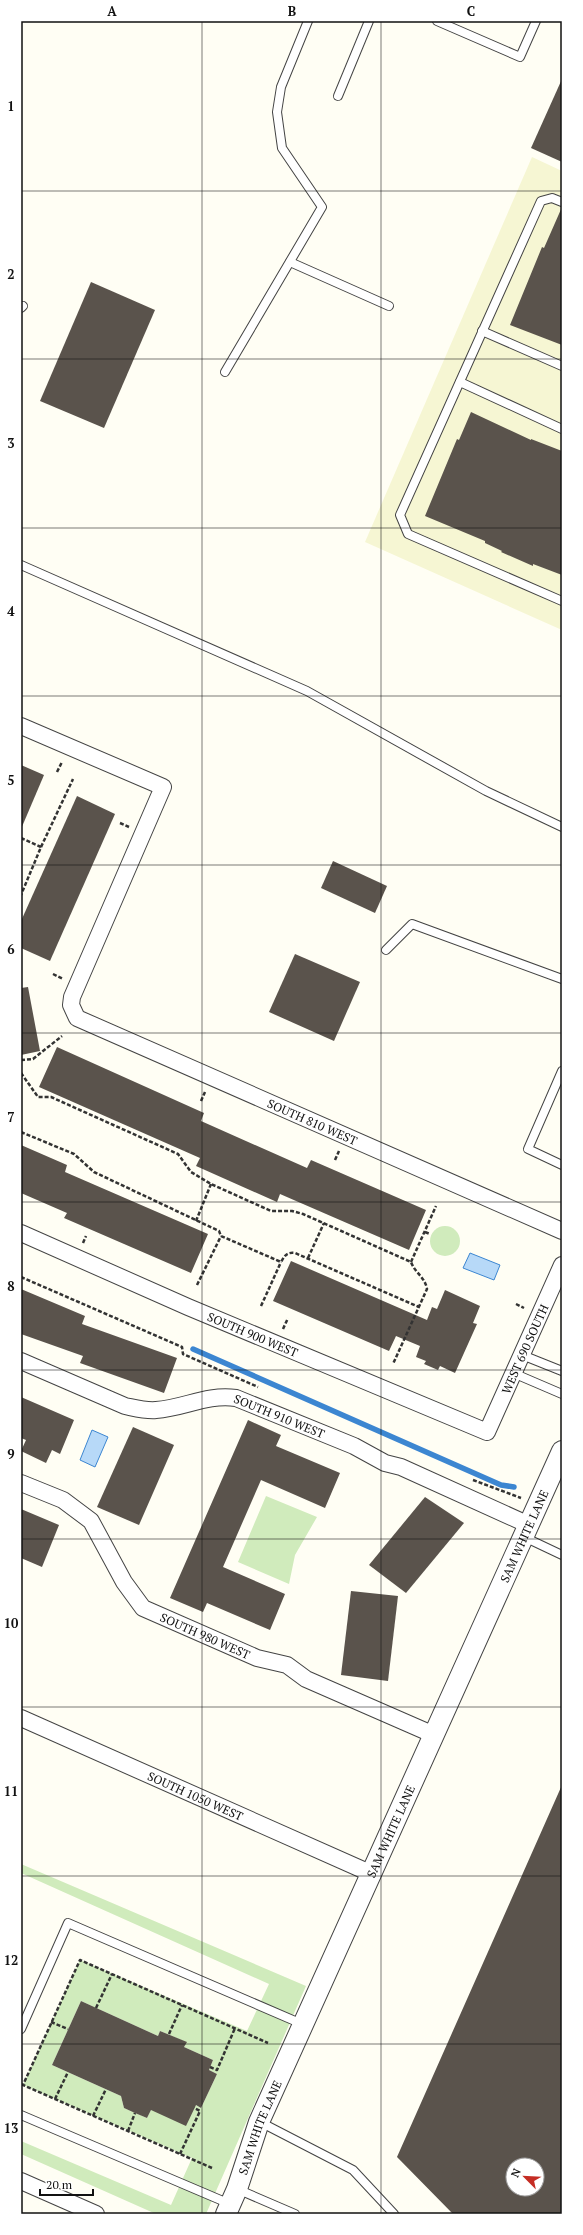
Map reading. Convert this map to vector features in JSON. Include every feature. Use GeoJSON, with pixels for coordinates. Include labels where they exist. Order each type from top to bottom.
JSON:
{"type":"FeatureCollection","features":[{"type":"Feature","properties":{"kind":"street","name":"SOUTH 810 WEST"},"geometry":{"type":"LineString","coordinates":[[21,726],[163,788],[79,979],[71,1005],[77,1018],[562,1231]]}},
{"type":"Feature","properties":{"kind":"street","name":"SOUTH 900 WEST"},"geometry":{"type":"LineString","coordinates":[[21,1233],[188,1307],[487,1432]]}},
{"type":"Feature","properties":{"kind":"street","name":"WEST 690 SOUTH"},"geometry":{"type":"LineString","coordinates":[[487,1432],[562,1265]]}},
{"type":"Feature","properties":{"kind":"street","name":"SOUTH 910 WEST"},"geometry":{"type":"LineString","coordinates":[[21,1361],[125,1406],[136,1408],[157,1410],[198,1400],[224,1397],[236,1398],[354,1446],[385,1463],[401,1467],[526,1531]]}},
{"type":"Feature","properties":{"kind":"street","name":"SAM WHITE LANE"},"geometry":{"type":"LineString","coordinates":[[231,2202],[259,2122],[302,2024],[432,1734],[538,1505],[557,1476],[562,1451]]}},
{"type":"Feature","properties":{"kind":"street","name":"SOUTH 980 WEST"},"geometry":{"type":"LineString","coordinates":[[21,1483],[63,1500],[91,1521],[124,1582],[143,1608],[257,1658],[287,1665],[306,1679],[432,1734]]}},
{"type":"Feature","properties":{"kind":"street","name":"SOUTH 1050 WEST"},"geometry":{"type":"LineString","coordinates":[[21,1718],[370,1873]]}},
{"type":"Feature","properties":{"kind":"street"},"geometry":{"type":"LineString","coordinates":[[21,2181],[88,2212]]}},
{"type":"Feature","properties":{"kind":"lane"},"geometry":{"type":"LineString","coordinates":[[225,372],[322,207],[282,148],[277,112],[281,87],[308,21]]}},
{"type":"Feature","properties":{"kind":"lane"},"geometry":{"type":"LineString","coordinates":[[338,96],[369,21]]}},
{"type":"Feature","properties":{"kind":"lane"},"geometry":{"type":"LineString","coordinates":[[437,21],[520,58],[536,21]]}},
{"type":"Feature","properties":{"kind":"lane"},"geometry":{"type":"LineString","coordinates":[[562,202],[552,198],[541,200],[400,515],[408,534],[562,601]]}},
{"type":"Feature","properties":{"kind":"lane"},"geometry":{"type":"LineString","coordinates":[[290,262],[389,306]]}},
{"type":"Feature","properties":{"kind":"lane"},"geometry":{"type":"LineString","coordinates":[[482,331],[562,366]]}},
{"type":"Feature","properties":{"kind":"lane"},"geometry":{"type":"LineString","coordinates":[[460,382],[562,428]]}},
{"type":"Feature","properties":{"kind":"lane"},"geometry":{"type":"LineString","coordinates":[[21,565],[307,690],[486,791],[562,827]]}},
{"type":"Feature","properties":{"kind":"lane"},"geometry":{"type":"LineString","coordinates":[[386,950],[412,924],[562,979]]}},
{"type":"Feature","properties":{"kind":"lane"},"geometry":{"type":"LineString","coordinates":[[562,1071],[528,1150],[562,1165]]}},
{"type":"Feature","properties":{"kind":"lane"},"geometry":{"type":"LineString","coordinates":[[522,1355],[562,1371]]}},
{"type":"Feature","properties":{"kind":"lane"},"geometry":{"type":"LineString","coordinates":[[513,1373],[562,1394]]}},
{"type":"Feature","properties":{"kind":"lane"},"geometry":{"type":"LineString","coordinates":[[526,1531],[562,1555]]}},
{"type":"Feature","properties":{"kind":"lane"},"geometry":{"type":"LineString","coordinates":[[21,2029],[68,1923],[302,2024]]}},
{"type":"Feature","properties":{"kind":"lane"},"geometry":{"type":"LineString","coordinates":[[21,2115],[231,2202],[295,2214]]}},
{"type":"Feature","properties":{"kind":"lane"},"geometry":{"type":"LineString","coordinates":[[259,2122],[353,2170],[394,2214]]}},
{"type":"Feature","properties":{"kind":"path"},"geometry":{"type":"LineString","coordinates":[[21,895],[41,847],[73,780]]}},
{"type":"Feature","properties":{"kind":"path"},"geometry":{"type":"LineString","coordinates":[[21,838],[41,847]]}},
{"type":"Feature","properties":{"kind":"path"},"geometry":{"type":"LineString","coordinates":[[21,1060],[33,1059],[62,1036]]}},
{"type":"Feature","properties":{"kind":"path"},"geometry":{"type":"LineString","coordinates":[[21,1073],[38,1097],[51,1096],[178,1154],[191,1172],[211,1184],[271,1211],[292,1211],[411,1262],[414,1269],[426,1282],[427,1289],[393,1364]]}},
{"type":"Feature","properties":{"kind":"path"},"geometry":{"type":"LineString","coordinates":[[21,1132],[74,1154],[94,1172],[219,1231],[221,1236],[281,1262]]}},
{"type":"Feature","properties":{"kind":"path"},"geometry":{"type":"LineString","coordinates":[[196,1221],[211,1184]]}},
{"type":"Feature","properties":{"kind":"path"},"geometry":{"type":"LineString","coordinates":[[411,1262],[436,1206]]}},
{"type":"Feature","properties":{"kind":"path"},"geometry":{"type":"LineString","coordinates":[[308,1258],[324,1224]]}},
{"type":"Feature","properties":{"kind":"path"},"geometry":{"type":"LineString","coordinates":[[425,1232],[430,1234]]}},
{"type":"Feature","properties":{"kind":"path"},"geometry":{"type":"LineString","coordinates":[[197,1285],[221,1236]]}},
{"type":"Feature","properties":{"kind":"path"},"geometry":{"type":"LineString","coordinates":[[261,1306],[284,1256],[290,1253],[308,1258],[419,1306]]}},
{"type":"Feature","properties":{"kind":"path"},"geometry":{"type":"LineString","coordinates":[[21,1277],[182,1347],[183,1354],[263,1389]]}},
{"type":"Feature","properties":{"kind":"path"},"geometry":{"type":"LineString","coordinates":[[467,1477],[538,1505]]}},
{"type":"Feature","properties":{"kind":"path"},"geometry":{"type":"LineString","coordinates":[[212,2168],[23,2085],[80,1960],[268,2043]]}},
{"type":"Feature","properties":{"kind":"path"},"geometry":{"type":"LineString","coordinates":[[96,2008],[112,1974]]}},
{"type":"Feature","properties":{"kind":"path"},"geometry":{"type":"LineString","coordinates":[[168,2034],[182,2005]]}},
{"type":"Feature","properties":{"kind":"path"},"geometry":{"type":"LineString","coordinates":[[52,2022],[68,2029]]}},
{"type":"Feature","properties":{"kind":"path"},"geometry":{"type":"LineString","coordinates":[[210,2067],[217,2070],[235,2028]]}},
{"type":"Feature","properties":{"kind":"path"},"geometry":{"type":"LineString","coordinates":[[55,2099],[68,2072]]}},
{"type":"Feature","properties":{"kind":"path"},"geometry":{"type":"LineString","coordinates":[[93,2116],[106,2089]]}},
{"type":"Feature","properties":{"kind":"path"},"geometry":{"type":"LineString","coordinates":[[180,2154],[200,2111],[194,2108]]}},
{"type":"Feature","properties":{"kind":"path"},"geometry":{"type":"LineString","coordinates":[[128,2131],[135,2113]]}},
{"type":"Feature","properties":{"kind":"green space"},"geometry":{"type":"Polygon","coordinates":[[[532,157],[562,171],[562,630],[365,542],[532,157]]]}},
{"type":"Feature","properties":{"kind":"green space"},"geometry":{"type":"Polygon","coordinates":[[[445,1226],[456,1230],[460,1241],[456,1252],[445,1256],[434,1252],[430,1241],[434,1230],[445,1226]]]}},
{"type":"Feature","properties":{"kind":"green space"},"geometry":{"type":"Polygon","coordinates":[[[266,1496],[317,1517],[295,1555],[289,1584],[238,1562],[266,1496]]]}},
{"type":"Feature","properties":{"kind":"green space"},"geometry":{"type":"Polygon","coordinates":[[[21,1864],[306,1986],[206,2214],[156,2214],[21,2154],[21,2141],[171,2205],[192,2158],[23,2085],[80,1960],[247,2031],[269,1984],[21,1873],[21,1864]],[[81,2001],[52,2065],[121,2096],[124,2108],[147,2118],[151,2110],[196,2105],[201,2108],[217,2074],[209,2070],[213,2060],[184,2047],[186,2042],[160,2031],[158,2036],[81,2001]]]}},
{"type":"Feature","properties":{"kind":"water"},"geometry":{"type":"Polygon","coordinates":[[[470,1253],[500,1265],[494,1280],[463,1268],[470,1253]]]}},
{"type":"Feature","properties":{"kind":"water"},"geometry":{"type":"Polygon","coordinates":[[[92,1430],[108,1437],[95,1467],[80,1460],[92,1430]]]}},
{"type":"Feature","properties":{"kind":"building"},"geometry":{"type":"Polygon","coordinates":[[[562,79],[562,162],[531,148],[562,79]]]}},
{"type":"Feature","properties":{"kind":"building"},"geometry":{"type":"Polygon","coordinates":[[[562,207],[562,345],[510,325],[542,247],[544,248],[562,207]]]}},
{"type":"Feature","properties":{"kind":"building"},"geometry":{"type":"Polygon","coordinates":[[[91,282],[155,310],[104,428],[40,401],[91,282]]]}},
{"type":"Feature","properties":{"kind":"building"},"geometry":{"type":"Polygon","coordinates":[[[471,412],[531,440],[562,451],[562,575],[533,564],[533,566],[501,552],[502,551],[485,543],[485,541],[425,516],[457,439],[459,440],[471,412]]]}},
{"type":"Feature","properties":{"kind":"building"},"geometry":{"type":"Polygon","coordinates":[[[21,765],[44,775],[21,829],[21,765]]]}},
{"type":"Feature","properties":{"kind":"building"},"geometry":{"type":"Polygon","coordinates":[[[77,796],[115,814],[50,961],[21,948],[21,921],[77,796]]]}},
{"type":"Feature","properties":{"kind":"building"},"geometry":{"type":"Polygon","coordinates":[[[333,861],[387,886],[375,913],[321,888],[333,861]]]}},
{"type":"Feature","properties":{"kind":"building"},"geometry":{"type":"Polygon","coordinates":[[[295,954],[360,982],[334,1041],[269,1012],[295,954]]]}},
{"type":"Feature","properties":{"kind":"building"},"geometry":{"type":"Polygon","coordinates":[[[28,987],[40,1051],[21,1055],[21,988],[28,987]]]}},
{"type":"Feature","properties":{"kind":"building"},"geometry":{"type":"Polygon","coordinates":[[[57,1047],[204,1113],[201,1121],[307,1168],[311,1160],[426,1210],[409,1250],[280,1194],[277,1202],[196,1166],[200,1158],[39,1087],[57,1047]]]}},
{"type":"Feature","properties":{"kind":"building"},"geometry":{"type":"Polygon","coordinates":[[[21,1145],[67,1165],[65,1172],[208,1234],[191,1273],[64,1218],[67,1213],[21,1193],[21,1145]]]}},
{"type":"Feature","properties":{"kind":"building"},"geometry":{"type":"Polygon","coordinates":[[[291,1261],[427,1320],[432,1307],[437,1309],[445,1290],[480,1306],[473,1323],[477,1324],[455,1373],[440,1366],[438,1370],[424,1364],[426,1361],[416,1357],[420,1346],[396,1336],[389,1351],[273,1301],[291,1261]]]}},
{"type":"Feature","properties":{"kind":"building"},"geometry":{"type":"Polygon","coordinates":[[[21,1289],[85,1316],[82,1324],[177,1358],[164,1393],[80,1363],[83,1356],[21,1334],[21,1289]]]}},
{"type":"Feature","properties":{"kind":"building"},"geometry":{"type":"Polygon","coordinates":[[[21,1397],[74,1420],[60,1454],[52,1450],[46,1463],[21,1451],[26,1440],[21,1438],[21,1397]]]}},
{"type":"Feature","properties":{"kind":"building"},"geometry":{"type":"Polygon","coordinates":[[[248,1420],[281,1435],[276,1446],[340,1473],[325,1508],[261,1480],[223,1567],[285,1594],[270,1630],[207,1603],[203,1612],[170,1598],[248,1420]]]}},
{"type":"Feature","properties":{"kind":"building"},"geometry":{"type":"Polygon","coordinates":[[[133,1427],[174,1445],[139,1525],[97,1507],[133,1427]]]}},
{"type":"Feature","properties":{"kind":"building"},"geometry":{"type":"Polygon","coordinates":[[[425,1497],[464,1523],[406,1593],[369,1565],[425,1497]]]}},
{"type":"Feature","properties":{"kind":"building"},"geometry":{"type":"Polygon","coordinates":[[[21,1509],[59,1525],[42,1567],[21,1558],[21,1509]]]}},
{"type":"Feature","properties":{"kind":"building"},"geometry":{"type":"Polygon","coordinates":[[[351,1591],[398,1596],[388,1681],[341,1675],[351,1591]]]}},
{"type":"Feature","properties":{"kind":"building"},"geometry":{"type":"Polygon","coordinates":[[[562,1785],[562,2214],[453,2214],[397,2157],[562,1785]]]}},
{"type":"Feature","properties":{"kind":"building"},"geometry":{"type":"Polygon","coordinates":[[[81,2001],[158,2036],[160,2031],[187,2042],[184,2047],[213,2060],[209,2070],[217,2074],[201,2108],[196,2105],[186,2126],[151,2110],[147,2118],[124,2108],[121,2096],[52,2065],[81,2001]]]}},
{"type":"Feature","properties":{"kind":"waterway"},"geometry":{"type":"LineString","coordinates":[[193,1349],[501,1485],[514,1487]]}}]}
